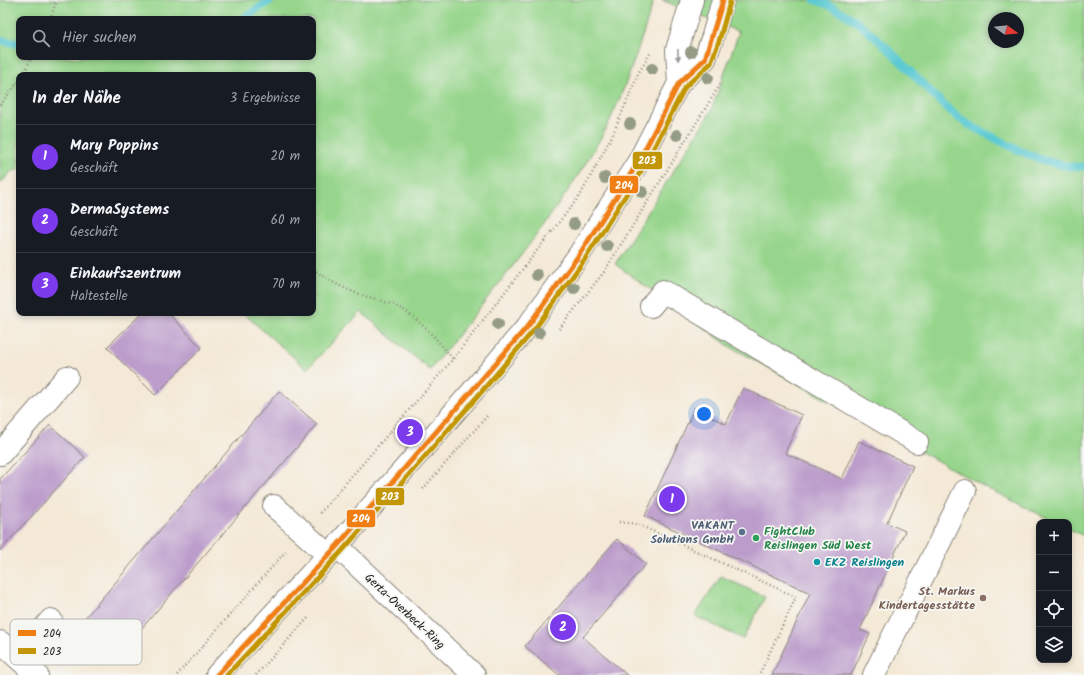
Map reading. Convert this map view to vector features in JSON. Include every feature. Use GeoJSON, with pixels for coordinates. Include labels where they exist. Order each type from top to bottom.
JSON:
{"type":"FeatureCollection","features":[{"type":"Feature","properties":{"kind":"street"},"geometry":{"type":"LineString","coordinates":[[679,82],[677,50],[692,0]]}},
{"type":"Feature","properties":{"kind":"street"},"geometry":{"type":"LineString","coordinates":[[217,675],[333,551],[528,326],[579,255],[639,161],[679,82],[705,59],[723,0]]}},
{"type":"Feature","properties":{"kind":"street"},"geometry":{"type":"LineString","coordinates":[[651,306],[663,291],[917,442]]}},
{"type":"Feature","properties":{"kind":"street"},"geometry":{"type":"LineString","coordinates":[[0,454],[67,377]]}},
{"type":"Feature","properties":{"kind":"street"},"geometry":{"type":"LineString","coordinates":[[874,675],[965,491]]}},
{"type":"Feature","properties":{"kind":"street","name":"Gerta-Overbeck-Ring"},"geometry":{"type":"LineString","coordinates":[[274,506],[303,532],[333,551],[474,675]]}},
{"type":"Feature","properties":{"kind":"street"},"geometry":{"type":"LineString","coordinates":[[0,642],[10,651]]}},
{"type":"Feature","properties":{"kind":"street"},"geometry":{"type":"LineString","coordinates":[[26,665],[37,675]]}},
{"type":"Feature","properties":{"kind":"path"},"geometry":{"type":"LineString","coordinates":[[51,16],[57,0]]}},
{"type":"Feature","properties":{"kind":"path"},"geometry":{"type":"LineString","coordinates":[[176,675],[303,532],[453,359],[581,194],[614,134],[639,72],[654,47]]}},
{"type":"Feature","properties":{"kind":"path"},"geometry":{"type":"LineString","coordinates":[[24,72],[30,60]]}},
{"type":"Feature","properties":{"kind":"path"},"geometry":{"type":"LineString","coordinates":[[0,105],[16,85]]}},
{"type":"Feature","properties":{"kind":"path"},"geometry":{"type":"LineString","coordinates":[[316,271],[344,288],[364,296],[386,302],[405,312],[430,332],[453,359]]}},
{"type":"Feature","properties":{"kind":"path"},"geometry":{"type":"LineString","coordinates":[[619,522],[637,524],[796,597],[759,675]]}},
{"type":"Feature","properties":{"kind":"green space"},"geometry":{"type":"Polygon","coordinates":[[[0,0],[654,0],[618,103],[602,136],[583,167],[542,227],[430,370],[361,312],[307,369],[246,316],[316,316],[316,72],[16,72],[16,170],[12,171],[0,184],[0,0]]]}},
{"type":"Feature","properties":{"kind":"green space"},"geometry":{"type":"Polygon","coordinates":[[[662,0],[1084,0],[1084,536],[1072,530],[1072,519],[1049,519],[983,486],[729,346],[615,264],[711,111],[739,32],[662,0]]]}},
{"type":"Feature","properties":{"kind":"green space"},"geometry":{"type":"Polygon","coordinates":[[[721,576],[765,597],[743,639],[695,616],[721,576]]]}},
{"type":"Feature","properties":{"kind":"building"},"geometry":{"type":"Polygon","coordinates":[[[139,316],[171,316],[202,348],[155,395],[107,347],[139,316]]]}},
{"type":"Feature","properties":{"kind":"building","name":"EKZ Reislingen"},"geometry":{"type":"Polygon","coordinates":[[[743,388],[802,415],[785,453],[842,479],[859,441],[913,466],[887,523],[905,531],[860,630],[870,634],[851,675],[772,675],[810,593],[645,516],[694,409],[726,424],[743,388]]]}},
{"type":"Feature","properties":{"kind":"building"},"geometry":{"type":"Polygon","coordinates":[[[279,391],[317,424],[142,628],[142,619],[85,618],[279,391]]]}},
{"type":"Feature","properties":{"kind":"building"},"geometry":{"type":"Polygon","coordinates":[[[50,425],[85,457],[0,551],[0,479],[50,425]]]}},
{"type":"Feature","properties":{"kind":"building"},"geometry":{"type":"Polygon","coordinates":[[[617,539],[646,564],[583,637],[627,675],[559,675],[525,646],[617,539]]]}},
{"type":"Feature","properties":{"kind":"waterway"},"geometry":{"type":"LineString","coordinates":[[247,16],[271,0]]}},
{"type":"Feature","properties":{"kind":"waterway"},"geometry":{"type":"LineString","coordinates":[[815,0],[834,8],[871,34],[958,118],[1011,147],[1036,158],[1074,167],[1084,166]]}},
{"type":"Feature","properties":{"kind":"waterway"},"geometry":{"type":"LineString","coordinates":[[0,40],[16,43]]}},
{"type":"Feature","properties":{"kind":"transit line","name":"204"},"geometry":{"type":"LineString","coordinates":[[217,675],[337,546],[528,326],[579,255],[639,161],[679,83],[705,59],[723,0]]}},
{"type":"Feature","properties":{"kind":"transit line","name":"203"},"geometry":{"type":"LineString","coordinates":[[227,675],[342,551],[534,330],[585,259],[645,165],[685,87],[711,63],[730,2]]}},
{"type":"Feature","properties":{"kind":"place","name":"Einkaufszentrum"},"geometry":{"type":"Point","coordinates":[410,432]}},
{"type":"Feature","properties":{"kind":"place","name":"Mary Poppins"},"geometry":{"type":"Point","coordinates":[672,499]}},
{"type":"Feature","properties":{"kind":"place","name":"VAKANT Solutions GmbH"},"geometry":{"type":"Point","coordinates":[742,532]}},
{"type":"Feature","properties":{"kind":"place","name":"FightClub Reislingen Süd West"},"geometry":{"type":"Point","coordinates":[756,538]}},
{"type":"Feature","properties":{"kind":"place","name":"EKZ Reislingen"},"geometry":{"type":"Point","coordinates":[817,562]}},
{"type":"Feature","properties":{"kind":"place","name":"St. Markus Kindertagesstätte"},"geometry":{"type":"Point","coordinates":[983,598]}},
{"type":"Feature","properties":{"kind":"place","name":"DermaSystems"},"geometry":{"type":"Point","coordinates":[563,627]}}]}
